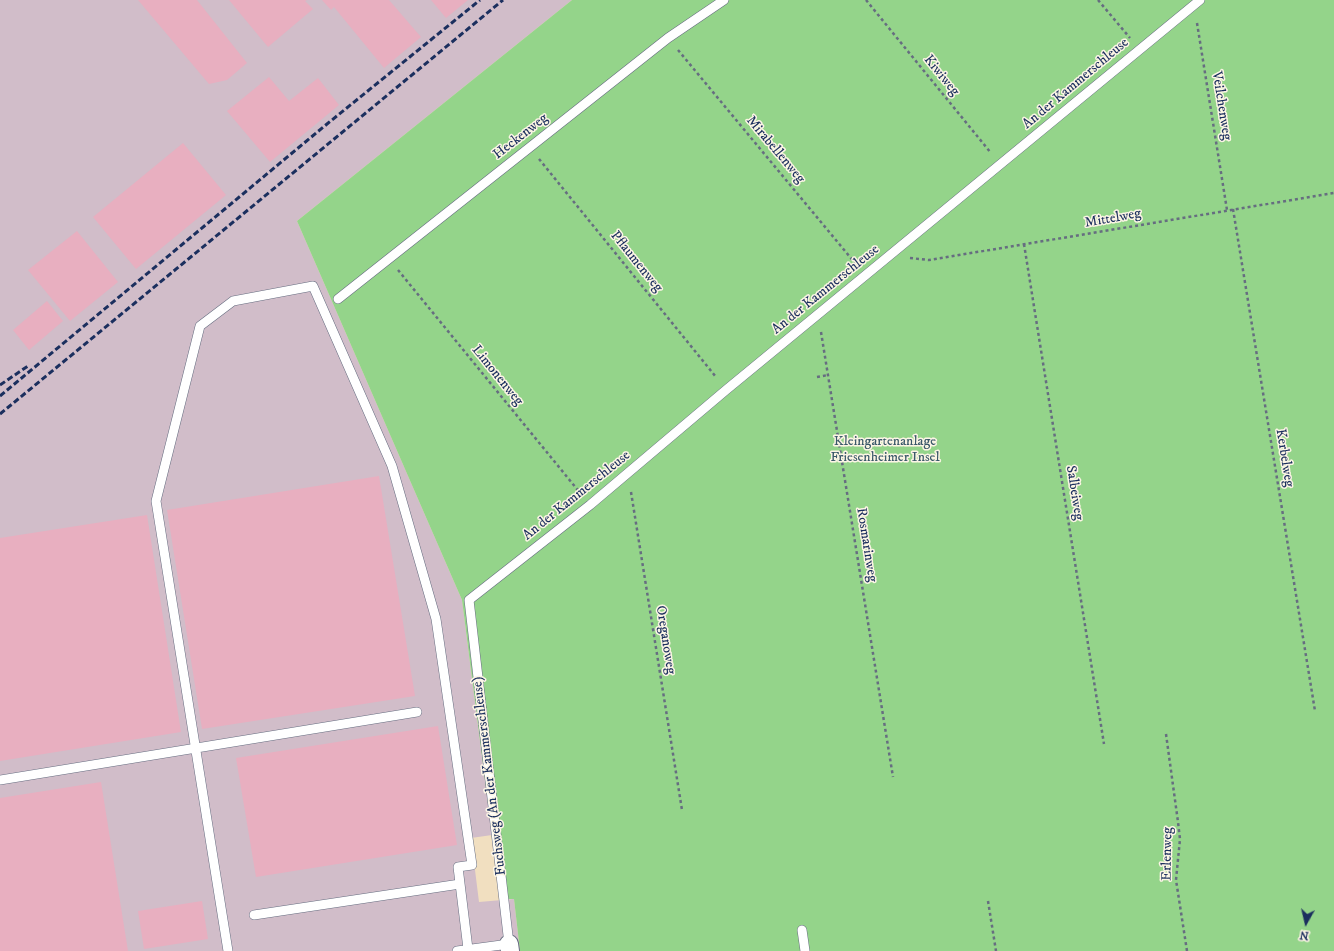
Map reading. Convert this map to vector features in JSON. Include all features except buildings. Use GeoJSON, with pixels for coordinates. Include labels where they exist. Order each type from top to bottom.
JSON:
{"type":"FeatureCollection","features":[{"type":"Feature","properties":{"kind":"lane","name":"Heckenweg"},"geometry":{"type":"LineString","coordinates":[[338,300],[668,38],[724,0]]}},
{"type":"Feature","properties":{"kind":"lane","name":"An der Kammerschleuse"},"geometry":{"type":"LineString","coordinates":[[469,600],[628,474],[726,390],[1197,2]]}},
{"type":"Feature","properties":{"kind":"lane"},"geometry":{"type":"LineString","coordinates":[[228,951],[156,501],[200,326],[233,301],[313,286],[392,466],[436,619],[472,865],[458,867],[468,950]]}},
{"type":"Feature","properties":{"kind":"lane","name":"Fuchsweg (An der Kammerschleuse)"},"geometry":{"type":"LineString","coordinates":[[469,600],[509,947]]}},
{"type":"Feature","properties":{"kind":"lane"},"geometry":{"type":"LineString","coordinates":[[0,780],[417,712]]}},
{"type":"Feature","properties":{"kind":"lane"},"geometry":{"type":"LineString","coordinates":[[254,915],[460,884]]}},
{"type":"Feature","properties":{"kind":"lane"},"geometry":{"type":"LineString","coordinates":[[802,930],[805,951]]}},
{"type":"Feature","properties":{"kind":"lane"},"geometry":{"type":"LineString","coordinates":[[457,951],[509,947]]}},
{"type":"Feature","properties":{"kind":"path","name":"Kiwiweg"},"geometry":{"type":"LineString","coordinates":[[866,0],[1001,165]]}},
{"type":"Feature","properties":{"kind":"path"},"geometry":{"type":"LineString","coordinates":[[1098,0],[1139,50]]}},
{"type":"Feature","properties":{"kind":"path","name":"Veilchenweg"},"geometry":{"type":"LineString","coordinates":[[1197,2],[1227,210]]}},
{"type":"Feature","properties":{"kind":"path","name":"Mirabellenweg"},"geometry":{"type":"LineString","coordinates":[[668,38],[866,276]]}},
{"type":"Feature","properties":{"kind":"path","name":"Pflaumenweg"},"geometry":{"type":"LineString","coordinates":[[530,147],[726,390]]}},
{"type":"Feature","properties":{"kind":"path","name":"Mittelweg"},"geometry":{"type":"LineString","coordinates":[[897,250],[904,256],[915,259],[929,260],[1334,193]]}},
{"type":"Feature","properties":{"kind":"path","name":"Kerbelweg"},"geometry":{"type":"LineString","coordinates":[[1233,209],[1315,711]]}},
{"type":"Feature","properties":{"kind":"path","name":"Salbeiweg"},"geometry":{"type":"LineString","coordinates":[[1024,244],[1104,744]]}},
{"type":"Feature","properties":{"kind":"path","name":"Limonenweg"},"geometry":{"type":"LineString","coordinates":[[389,260],[590,505]]}},
{"type":"Feature","properties":{"kind":"path","name":"Rosmarinweg"},"geometry":{"type":"LineString","coordinates":[[818,315],[894,777]]}},
{"type":"Feature","properties":{"kind":"path"},"geometry":{"type":"LineString","coordinates":[[817,376],[828,375]]}},
{"type":"Feature","properties":{"kind":"path","name":"Oreganoweg"},"geometry":{"type":"LineString","coordinates":[[628,474],[682,810]]}},
{"type":"Feature","properties":{"kind":"path","name":"Erlenweg"},"geometry":{"type":"LineString","coordinates":[[1166,734],[1179,834],[1176,880],[1187,951]]}},
{"type":"Feature","properties":{"kind":"path"},"geometry":{"type":"LineString","coordinates":[[988,901],[996,951]]}},
{"type":"Feature","properties":{"kind":"shaded area"},"geometry":{"type":"Polygon","coordinates":[[[0,0],[572,0],[297,221],[462,600],[492,835],[471,838],[479,902],[514,899],[520,951],[0,951],[0,0]]]}},
{"type":"Feature","properties":{"kind":"green space","name":"Kleingartenanlage Friesenheimer Insel"},"geometry":{"type":"Polygon","coordinates":[[[572,0],[1334,0],[1334,951],[520,951],[514,899],[505,899],[492,835],[462,600],[297,221],[572,0]]]}},
{"type":"Feature","properties":{"kind":"railway"},"geometry":{"type":"LineString","coordinates":[[0,396],[327,124],[480,0]]}},
{"type":"Feature","properties":{"kind":"railway"},"geometry":{"type":"LineString","coordinates":[[0,414],[503,0]]}},
{"type":"Feature","properties":{"kind":"railway"},"geometry":{"type":"LineString","coordinates":[[0,385],[28,366]]}}]}
